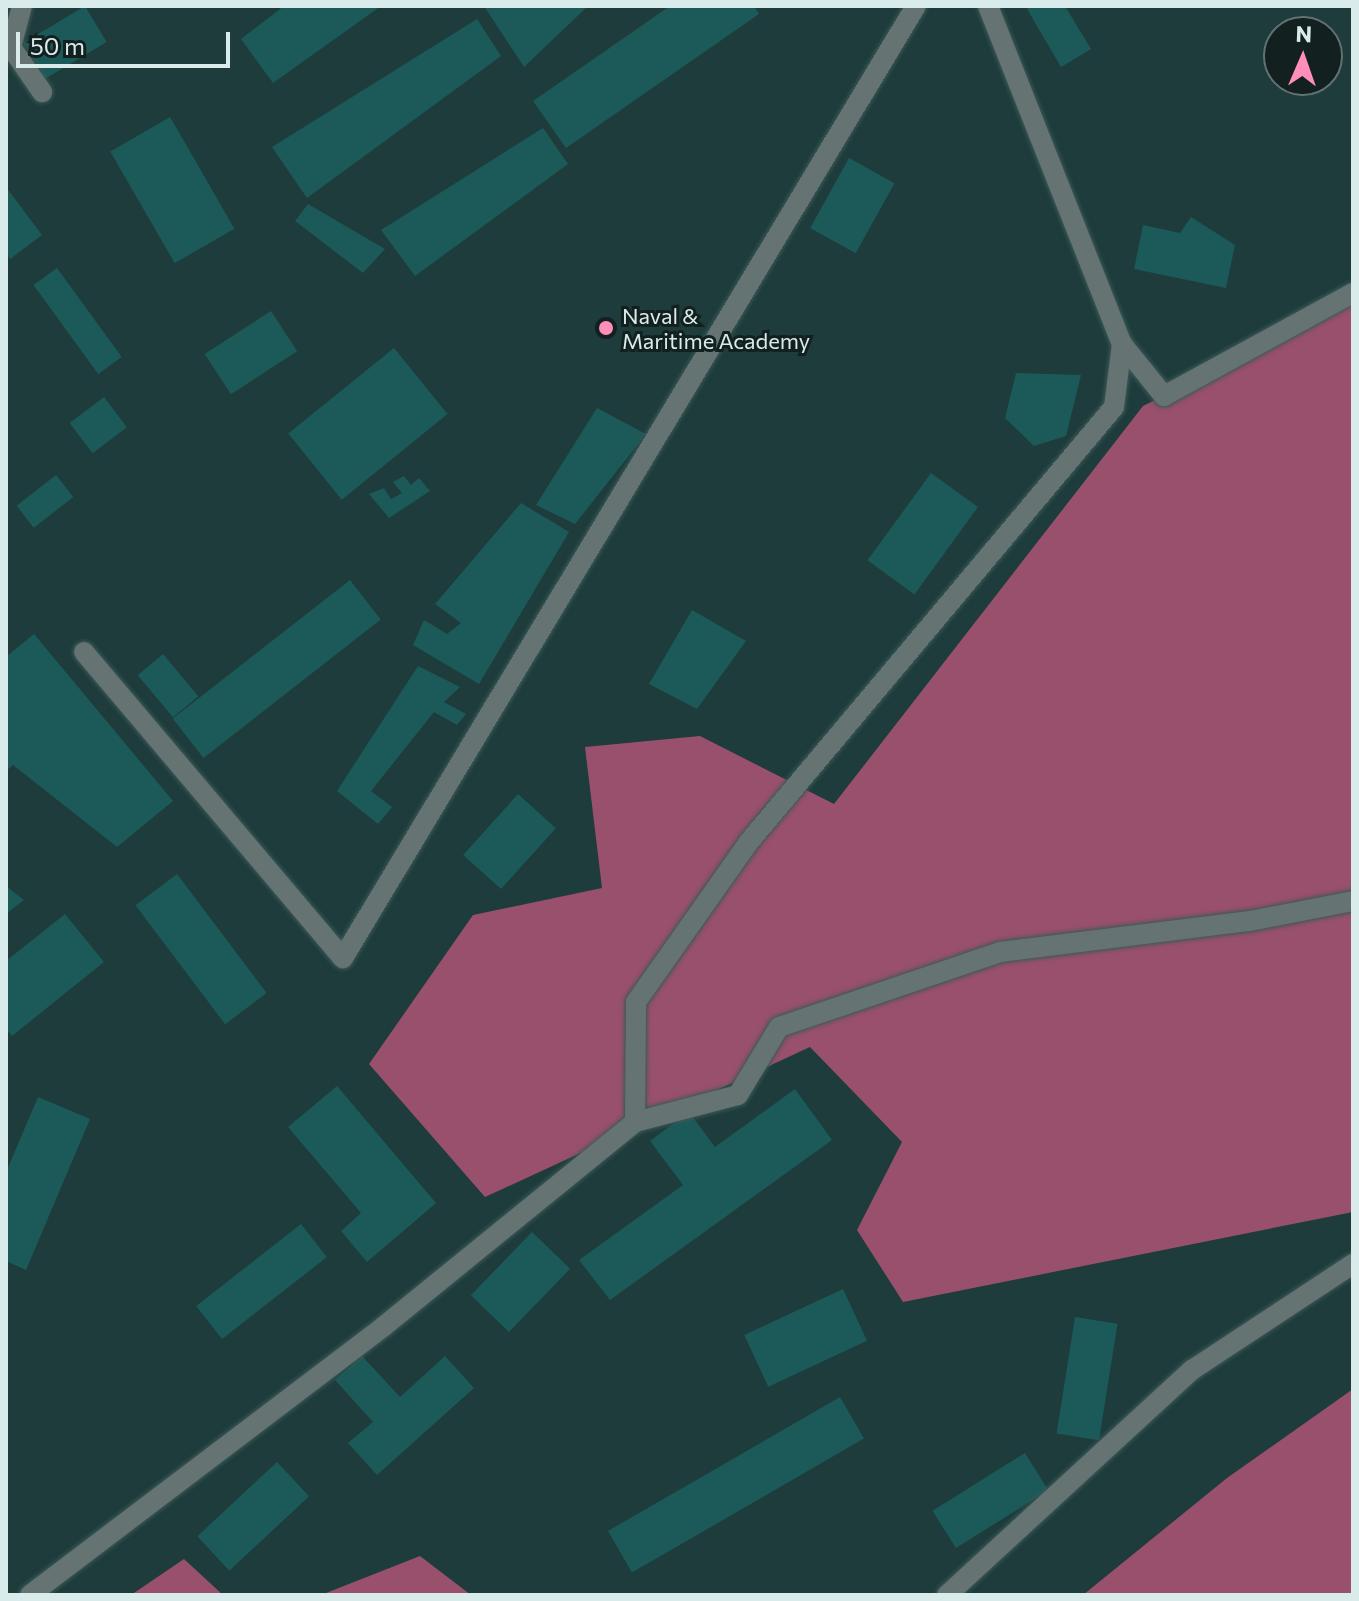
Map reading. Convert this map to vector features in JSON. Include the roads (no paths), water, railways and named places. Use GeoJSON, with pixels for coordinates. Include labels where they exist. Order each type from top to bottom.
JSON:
{"type":"FeatureCollection","features":[{"type":"Feature","properties":{"kind":"street"},"geometry":{"type":"LineString","coordinates":[[22,6],[11,47],[42,92]]}},
{"type":"Feature","properties":{"kind":"street"},"geometry":{"type":"LineString","coordinates":[[84,652],[343,958],[916,6]]}},
{"type":"Feature","properties":{"kind":"street"},"geometry":{"type":"LineString","coordinates":[[988,6],[1122,344],[1164,396],[1353,293]]}},
{"type":"Feature","properties":{"kind":"street"},"geometry":{"type":"LineString","coordinates":[[635,1122],[636,1002],[748,843],[1114,407],[1122,344]]}},
{"type":"Feature","properties":{"kind":"street"},"geometry":{"type":"LineString","coordinates":[[30,1595],[383,1327],[635,1122],[738,1095],[779,1027],[1000,952],[1250,921],[1353,901]]}},
{"type":"Feature","properties":{"kind":"street"},"geometry":{"type":"LineString","coordinates":[[947,1595],[1192,1370],[1353,1264]]}},
{"type":"Feature","properties":{"kind":"place","name":"Naval & Maritime Academy"},"geometry":{"type":"Point","coordinates":[606,328]}}]}
